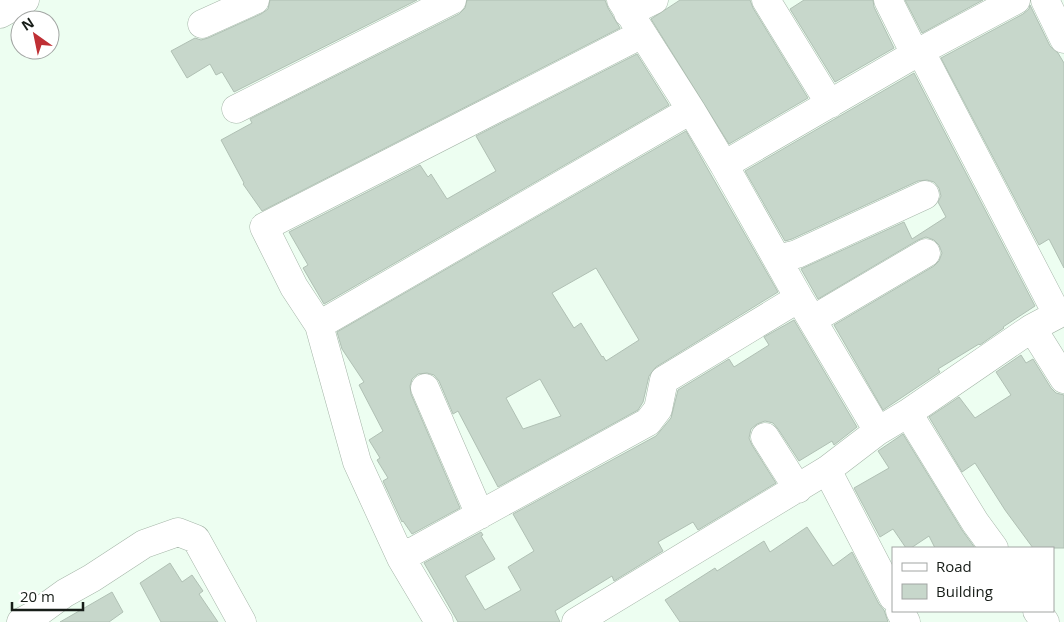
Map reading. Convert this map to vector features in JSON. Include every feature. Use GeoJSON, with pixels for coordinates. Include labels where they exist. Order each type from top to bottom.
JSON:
{"type":"FeatureCollection","features":[{"type":"Feature","properties":{"kind":"street"},"geometry":{"type":"LineString","coordinates":[[0,14],[25,0]]}},
{"type":"Feature","properties":{"kind":"street"},"geometry":{"type":"LineString","coordinates":[[202,24],[255,0]]}},
{"type":"Feature","properties":{"kind":"street"},"geometry":{"type":"LineString","coordinates":[[236,110],[452,0]]}},
{"type":"Feature","properties":{"kind":"street"},"geometry":{"type":"LineString","coordinates":[[439,622],[401,558],[357,462],[319,325],[294,287],[264,227],[630,16],[654,0]]}},
{"type":"Feature","properties":{"kind":"street"},"geometry":{"type":"LineString","coordinates":[[766,0],[830,104]]}},
{"type":"Feature","properties":{"kind":"street"},"geometry":{"type":"LineString","coordinates":[[576,622],[798,489],[827,470],[878,431],[908,413],[1032,328],[1061,313],[888,0]]}},
{"type":"Feature","properties":{"kind":"street"},"geometry":{"type":"LineString","coordinates":[[724,165],[918,53],[1016,0]]}},
{"type":"Feature","properties":{"kind":"street"},"geometry":{"type":"LineString","coordinates":[[1045,0],[1064,39]]}},
{"type":"Feature","properties":{"kind":"street"},"geometry":{"type":"LineString","coordinates":[[630,16],[724,165],[805,309],[878,431]]}},
{"type":"Feature","properties":{"kind":"street"},"geometry":{"type":"LineString","coordinates":[[319,325],[691,110]]}},
{"type":"Feature","properties":{"kind":"street"},"geometry":{"type":"LineString","coordinates":[[777,259],[797,254],[924,195]]}},
{"type":"Feature","properties":{"kind":"street"},"geometry":{"type":"LineString","coordinates":[[401,558],[648,422],[658,409],[664,380],[805,309],[926,253]]}},
{"type":"Feature","properties":{"kind":"street"},"geometry":{"type":"LineString","coordinates":[[1032,328],[1064,379]]}},
{"type":"Feature","properties":{"kind":"street"},"geometry":{"type":"LineString","coordinates":[[425,388],[480,515]]}},
{"type":"Feature","properties":{"kind":"street"},"geometry":{"type":"LineString","coordinates":[[908,413],[975,522],[993,547]]}},
{"type":"Feature","properties":{"kind":"street"},"geometry":{"type":"LineString","coordinates":[[765,437],[798,489]]}},
{"type":"Feature","properties":{"kind":"street"},"geometry":{"type":"LineString","coordinates":[[827,470],[892,595]]}},
{"type":"Feature","properties":{"kind":"street"},"geometry":{"type":"LineString","coordinates":[[20,622],[36,614],[65,593],[144,544],[178,532],[196,539],[242,622]]}},
{"type":"Feature","properties":{"kind":"building"},"geometry":{"type":"Polygon","coordinates":[[[270,0],[417,0],[234,92],[222,72],[216,75],[210,64],[187,78],[171,51],[195,38],[201,40],[208,38],[261,14],[268,9],[270,0]]]}},
{"type":"Feature","properties":{"kind":"building"},"geometry":{"type":"Polygon","coordinates":[[[467,0],[605,0],[620,28],[262,211],[243,184],[221,140],[252,123],[250,119],[459,14],[465,8],[467,0]]]}},
{"type":"Feature","properties":{"kind":"building"},"geometry":{"type":"Polygon","coordinates":[[[680,0],[750,0],[808,98],[729,144],[651,19],[680,0]]]}},
{"type":"Feature","properties":{"kind":"building"},"geometry":{"type":"Polygon","coordinates":[[[804,0],[873,0],[874,7],[894,48],[835,82],[790,9],[804,0]]]}},
{"type":"Feature","properties":{"kind":"building"},"geometry":{"type":"Polygon","coordinates":[[[905,0],[983,0],[922,33],[905,0]]]}},
{"type":"Feature","properties":{"kind":"building"},"geometry":{"type":"Polygon","coordinates":[[[1030,5],[1050,46],[1058,53],[1064,63],[1064,268],[1049,239],[1039,245],[941,58],[1023,14],[1029,9],[1030,5]]]}},
{"type":"Feature","properties":{"kind":"building"},"geometry":{"type":"Polygon","coordinates":[[[637,54],[669,105],[324,304],[303,268],[308,265],[289,232],[420,165],[428,177],[431,174],[447,199],[496,171],[476,136],[637,54]]]}},
{"type":"Feature","properties":{"kind":"building"},"geometry":{"type":"Polygon","coordinates":[[[914,73],[1035,306],[980,345],[938,369],[940,372],[883,410],[834,325],[934,266],[939,261],[942,253],[939,245],[934,240],[926,237],[918,240],[818,299],[801,269],[904,222],[912,239],[946,217],[938,202],[941,196],[939,188],[934,182],[927,180],[918,181],[785,241],[745,171],[914,73]]]}},
{"type":"Feature","properties":{"kind":"building"},"geometry":{"type":"Polygon","coordinates":[[[686,131],[778,292],[656,367],[649,376],[643,402],[638,410],[498,487],[458,411],[453,414],[439,381],[434,375],[427,373],[418,374],[412,379],[410,386],[411,394],[460,508],[412,534],[402,522],[383,481],[388,478],[377,460],[380,458],[369,440],[383,431],[359,385],[364,382],[342,349],[337,332],[686,131]],[[596,268],[552,293],[574,328],[581,323],[606,361],[639,340],[596,268]],[[540,379],[506,398],[523,429],[561,416],[540,379]]]}},
{"type":"Feature","properties":{"kind":"building"},"geometry":{"type":"Polygon","coordinates":[[[794,320],[857,427],[834,445],[832,441],[799,461],[773,423],[765,421],[757,424],[751,429],[749,438],[776,483],[698,530],[693,522],[658,542],[663,551],[614,581],[612,576],[555,611],[560,622],[458,622],[424,563],[481,532],[483,535],[481,536],[495,559],[465,576],[485,610],[521,590],[508,567],[534,551],[513,514],[656,436],[671,418],[678,390],[729,359],[734,367],[769,345],[764,337],[794,320]]]}},
{"type":"Feature","properties":{"kind":"building"},"geometry":{"type":"Polygon","coordinates":[[[1021,355],[1026,363],[1033,359],[1051,388],[1056,393],[1064,395],[1064,548],[1032,547],[1005,510],[975,463],[962,472],[929,417],[959,397],[975,418],[1011,395],[996,372],[1021,355]]]}},
{"type":"Feature","properties":{"kind":"building"},"geometry":{"type":"Polygon","coordinates":[[[903,434],[974,547],[934,547],[929,536],[912,547],[905,547],[893,529],[880,537],[854,488],[889,468],[878,451],[903,434]]]}},
{"type":"Feature","properties":{"kind":"building"},"geometry":{"type":"Polygon","coordinates":[[[807,527],[833,566],[852,552],[884,610],[888,622],[680,622],[665,600],[715,568],[717,571],[764,541],[770,552],[807,527]]]}},
{"type":"Feature","properties":{"kind":"building"},"geometry":{"type":"Polygon","coordinates":[[[170,563],[182,582],[192,575],[203,591],[199,594],[218,622],[161,622],[140,583],[170,563]]]}},
{"type":"Feature","properties":{"kind":"building"},"geometry":{"type":"Polygon","coordinates":[[[112,592],[123,612],[109,622],[60,622],[112,592]]]}}]}
